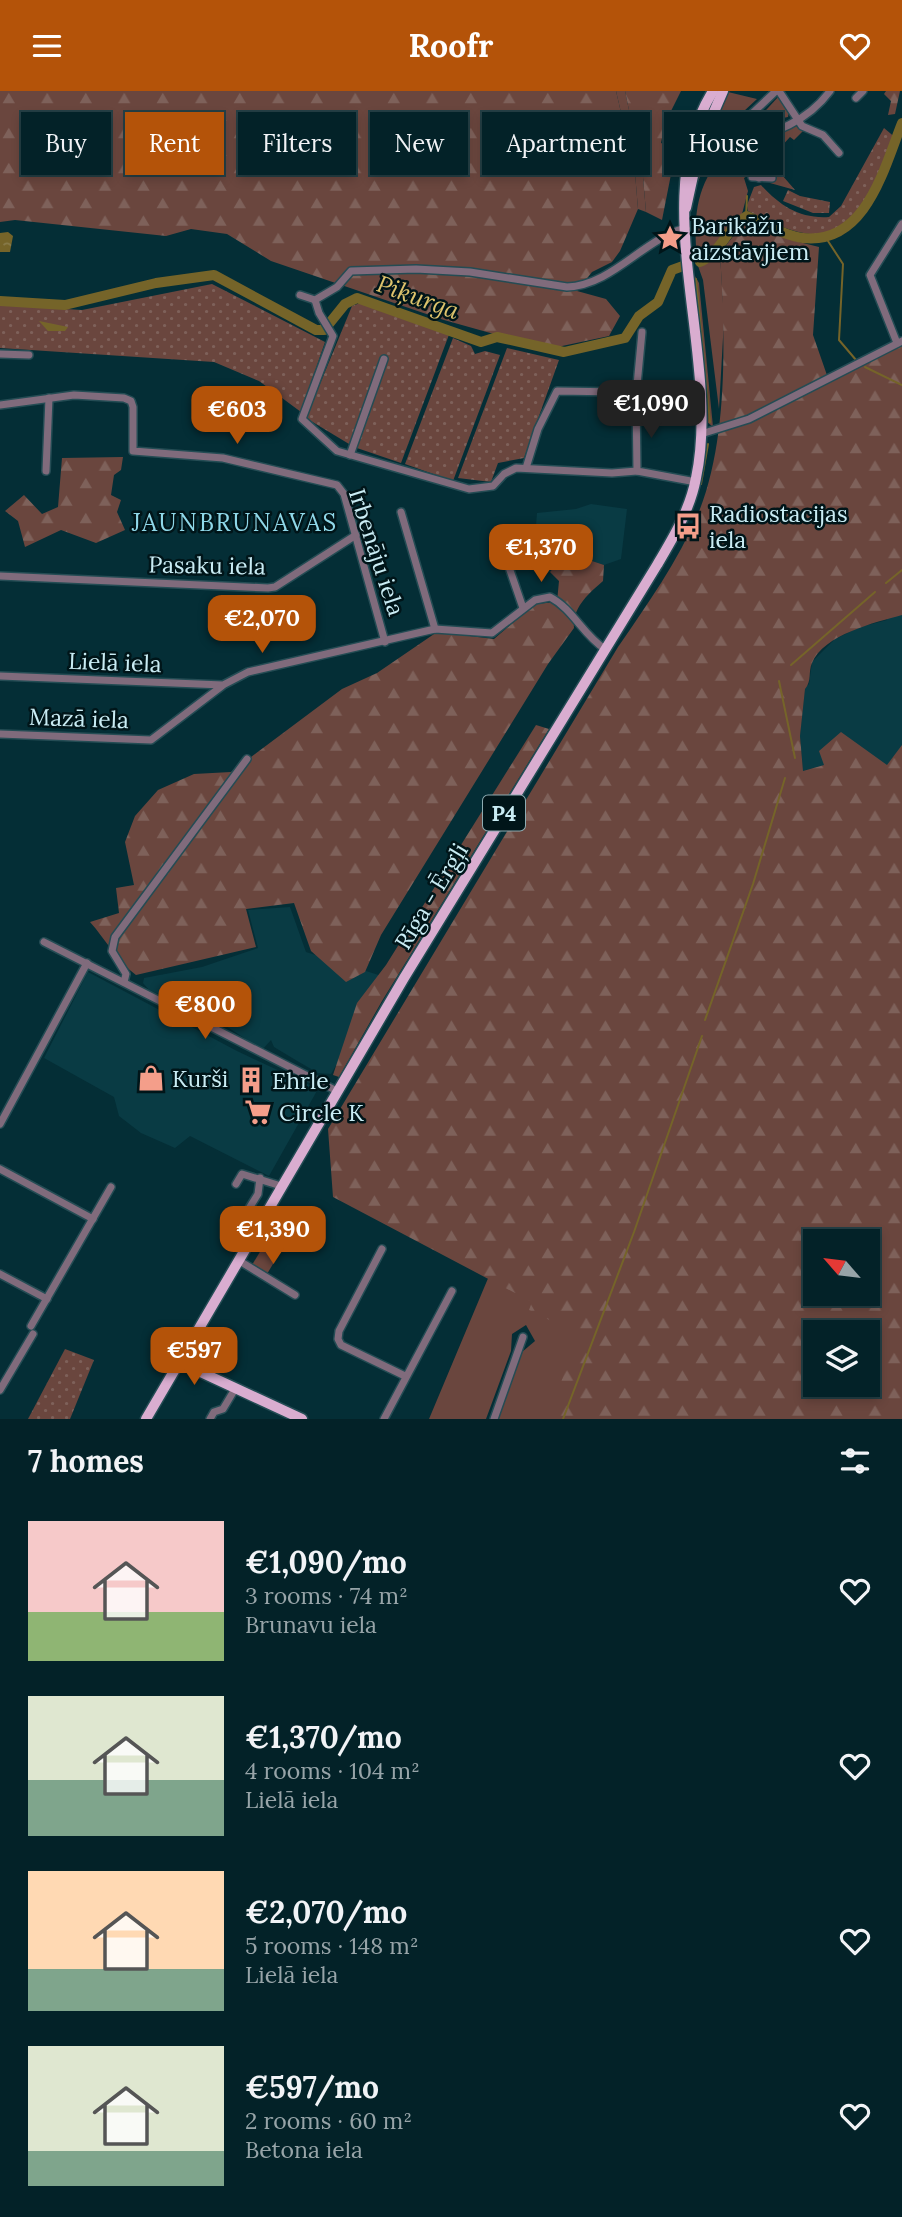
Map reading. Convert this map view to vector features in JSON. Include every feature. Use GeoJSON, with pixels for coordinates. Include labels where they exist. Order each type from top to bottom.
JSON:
{"type":"FeatureCollection","features":[{"type":"Feature","properties":{"kind":"main road","name":"Rīga - Ērgļi"},"geometry":{"type":"LineString","coordinates":[[685,212],[700,144],[723,91]]}},
{"type":"Feature","properties":{"kind":"main road","name":"Rīga - Ērgļi"},"geometry":{"type":"LineString","coordinates":[[146,1419],[337,1091],[673,537],[695,482],[702,402],[682,190],[695,131],[711,94]]}},
{"type":"Feature","properties":{"kind":"main road"},"geometry":{"type":"LineString","coordinates":[[179,1362],[302,1419]]}},
{"type":"Feature","properties":{"kind":"street"},"geometry":{"type":"LineString","coordinates":[[754,112],[778,91],[796,119],[807,129],[823,135],[839,153]]}},
{"type":"Feature","properties":{"kind":"street"},"geometry":{"type":"LineString","coordinates":[[783,127],[802,117],[830,91]]}},
{"type":"Feature","properties":{"kind":"street"},"geometry":{"type":"LineString","coordinates":[[856,98],[863,91]]}},
{"type":"Feature","properties":{"kind":"street"},"geometry":{"type":"LineString","coordinates":[[755,175],[755,178],[772,178]]}},
{"type":"Feature","properties":{"kind":"street"},"geometry":{"type":"LineString","coordinates":[[701,434],[749,419],[900,342],[870,275],[902,224]]}},
{"type":"Feature","properties":{"kind":"street"},"geometry":{"type":"LineString","coordinates":[[315,300],[337,287],[351,271],[416,269],[470,272],[567,287],[580,286],[636,256],[662,236],[686,228]]}},
{"type":"Feature","properties":{"kind":"street"},"geometry":{"type":"LineString","coordinates":[[300,295],[315,300],[333,336],[302,419],[337,451],[469,489],[493,485],[510,470],[526,468],[600,473],[637,471],[695,482]]}},
{"type":"Feature","properties":{"kind":"street"},"geometry":{"type":"LineString","coordinates":[[637,471],[636,396],[642,332]]}},
{"type":"Feature","properties":{"kind":"street"},"geometry":{"type":"LineString","coordinates":[[0,354],[29,355]]}},
{"type":"Feature","properties":{"kind":"street"},"geometry":{"type":"LineString","coordinates":[[349,454],[384,359]]}},
{"type":"Feature","properties":{"kind":"street"},"geometry":{"type":"LineString","coordinates":[[526,468],[553,394],[557,391],[620,392],[636,396]]}},
{"type":"Feature","properties":{"kind":"street","name":"Irbenāju iela"},"geometry":{"type":"LineString","coordinates":[[0,405],[93,394],[131,401],[133,451],[223,457],[337,485],[344,494],[385,642]]}},
{"type":"Feature","properties":{"kind":"street"},"geometry":{"type":"LineString","coordinates":[[46,471],[49,398]]}},
{"type":"Feature","properties":{"kind":"street"},"geometry":{"type":"LineString","coordinates":[[401,512],[435,629]]}},
{"type":"Feature","properties":{"kind":"street","name":"Pasaku iela"},"geometry":{"type":"LineString","coordinates":[[0,576],[268,588],[281,583],[356,535]]}},
{"type":"Feature","properties":{"kind":"street"},"geometry":{"type":"LineString","coordinates":[[502,547],[523,608]]}},
{"type":"Feature","properties":{"kind":"street","name":"Lielā iela"},"geometry":{"type":"LineString","coordinates":[[0,676],[223,685],[248,672],[435,629],[492,633],[535,600],[550,597],[562,603],[591,639],[605,649]]}},
{"type":"Feature","properties":{"kind":"street","name":"Mazā iela"},"geometry":{"type":"LineString","coordinates":[[0,734],[151,740],[223,685]]}},
{"type":"Feature","properties":{"kind":"street"},"geometry":{"type":"LineString","coordinates":[[124,982],[126,974],[112,951],[115,937],[247,759]]}},
{"type":"Feature","properties":{"kind":"street"},"geometry":{"type":"LineString","coordinates":[[44,942],[337,1091]]}},
{"type":"Feature","properties":{"kind":"street"},"geometry":{"type":"LineString","coordinates":[[0,1124],[86,963]]}},
{"type":"Feature","properties":{"kind":"street"},"geometry":{"type":"LineString","coordinates":[[0,1169],[93,1219]]}},
{"type":"Feature","properties":{"kind":"street"},"geometry":{"type":"LineString","coordinates":[[236,1184],[242,1174],[281,1187]]}},
{"type":"Feature","properties":{"kind":"street"},"geometry":{"type":"LineString","coordinates":[[233,1234],[258,1194],[260,1178]]}},
{"type":"Feature","properties":{"kind":"street"},"geometry":{"type":"LineString","coordinates":[[0,1390],[47,1299],[111,1187]]}},
{"type":"Feature","properties":{"kind":"street"},"geometry":{"type":"LineString","coordinates":[[382,1249],[344,1321],[338,1339],[341,1345],[405,1376]]}},
{"type":"Feature","properties":{"kind":"street"},"geometry":{"type":"LineString","coordinates":[[238,1261],[295,1295]]}},
{"type":"Feature","properties":{"kind":"street"},"geometry":{"type":"LineString","coordinates":[[0,1274],[47,1299]]}},
{"type":"Feature","properties":{"kind":"street"},"geometry":{"type":"LineString","coordinates":[[384,1419],[452,1291]]}},
{"type":"Feature","properties":{"kind":"street"},"geometry":{"type":"LineString","coordinates":[[494,1419],[523,1337]]}},
{"type":"Feature","properties":{"kind":"street"},"geometry":{"type":"LineString","coordinates":[[0,1369],[9,1373]]}},
{"type":"Feature","properties":{"kind":"street"},"geometry":{"type":"LineString","coordinates":[[210,1419],[214,1412],[223,1409],[235,1389]]}},
{"type":"Feature","properties":{"kind":"shaded area"},"geometry":{"type":"Polygon","coordinates":[[[591,504],[627,509],[621,559],[604,565],[592,561],[588,554],[560,560],[550,572],[544,574],[534,549],[537,513],[576,509],[591,504]]]}},
{"type":"Feature","properties":{"kind":"shaded area"},"geometry":{"type":"Polygon","coordinates":[[[902,608],[902,760],[887,766],[824,765],[803,771],[800,736],[805,688],[809,684],[812,662],[835,639],[860,627],[887,620],[885,612],[902,608]]]}},
{"type":"Feature","properties":{"kind":"shaded area"},"geometry":{"type":"Polygon","coordinates":[[[290,907],[306,952],[388,978],[331,1074],[318,1073],[274,1047],[271,1040],[262,1050],[214,1018],[212,1013],[204,1014],[149,990],[143,983],[144,978],[202,967],[258,948],[248,910],[290,907]]]}},
{"type":"Feature","properties":{"kind":"shaded area","name":"Kurši"},"geometry":{"type":"Polygon","coordinates":[[[88,972],[237,1051],[318,1089],[269,1176],[190,1136],[175,1148],[141,1133],[119,1116],[114,1097],[44,1058],[88,972]]]}},
{"type":"Feature","properties":{"kind":"green space"},"geometry":{"type":"Polygon","coordinates":[[[0,91],[616,91],[621,112],[482,112],[482,175],[635,175],[638,209],[620,251],[612,262],[592,272],[577,291],[606,299],[620,316],[609,336],[548,349],[444,320],[271,261],[227,234],[191,229],[166,236],[15,220],[0,222],[0,91]]]}},
{"type":"Feature","properties":{"kind":"green space"},"geometry":{"type":"Polygon","coordinates":[[[616,91],[625,91],[629,112],[621,112],[616,91]]]}},
{"type":"Feature","properties":{"kind":"green space"},"geometry":{"type":"Polygon","coordinates":[[[625,91],[681,91],[670,112],[664,112],[661,143],[664,144],[664,175],[671,175],[662,220],[646,212],[643,175],[650,175],[650,112],[629,112],[625,91]]]}},
{"type":"Feature","properties":{"kind":"green space"},"geometry":{"type":"Polygon","coordinates":[[[886,91],[900,91],[895,114],[888,115],[891,101],[884,94],[886,91]]]}},
{"type":"Feature","properties":{"kind":"green space"},"geometry":{"type":"Polygon","coordinates":[[[728,92],[757,99],[743,112],[718,112],[728,92]]]}},
{"type":"Feature","properties":{"kind":"green space"},"geometry":{"type":"Polygon","coordinates":[[[779,96],[789,111],[788,117],[783,118],[783,112],[764,112],[779,96]]]}},
{"type":"Feature","properties":{"kind":"green space"},"geometry":{"type":"Polygon","coordinates":[[[796,126],[812,133],[803,131],[794,140],[790,137],[783,145],[783,133],[796,126]]]}},
{"type":"Feature","properties":{"kind":"green space"},"geometry":{"type":"Polygon","coordinates":[[[884,128],[897,139],[884,169],[865,201],[840,226],[826,233],[802,233],[748,211],[747,205],[754,187],[761,185],[791,210],[809,216],[829,217],[841,206],[884,128]]]}},
{"type":"Feature","properties":{"kind":"green space"},"geometry":{"type":"Polygon","coordinates":[[[635,175],[643,175],[646,212],[638,209],[635,175]]]}},
{"type":"Feature","properties":{"kind":"green space"},"geometry":{"type":"Polygon","coordinates":[[[709,175],[749,175],[744,178],[748,191],[742,214],[704,258],[697,259],[697,208],[709,175]]]}},
{"type":"Feature","properties":{"kind":"green space"},"geometry":{"type":"Polygon","coordinates":[[[776,175],[782,175],[795,190],[770,183],[776,175]]]}},
{"type":"Feature","properties":{"kind":"green space"},"geometry":{"type":"Polygon","coordinates":[[[788,190],[800,196],[830,202],[829,213],[813,213],[783,201],[788,190]]]}},
{"type":"Feature","properties":{"kind":"green space"},"geometry":{"type":"Polygon","coordinates":[[[746,220],[795,241],[819,247],[813,335],[829,381],[902,346],[902,615],[851,631],[838,637],[818,653],[812,663],[805,689],[800,736],[803,771],[824,765],[819,751],[841,732],[887,765],[902,745],[902,1419],[548,1419],[578,1334],[529,1310],[532,1302],[333,1197],[328,1129],[618,647],[672,566],[698,514],[708,485],[720,420],[723,317],[720,253],[746,220]]]}},
{"type":"Feature","properties":{"kind":"green space"},"geometry":{"type":"Polygon","coordinates":[[[720,253],[724,320],[719,409],[703,280],[698,266],[720,253]]]}},
{"type":"Feature","properties":{"kind":"green space"},"geometry":{"type":"Polygon","coordinates":[[[695,276],[699,283],[713,427],[706,421],[695,276]]]}},
{"type":"Feature","properties":{"kind":"green space"},"geometry":{"type":"Polygon","coordinates":[[[212,284],[325,342],[301,412],[259,381],[214,362],[0,348],[0,305],[82,310],[212,284]]]}},
{"type":"Feature","properties":{"kind":"green space"},"geometry":{"type":"Polygon","coordinates":[[[360,303],[450,332],[401,463],[354,447],[306,418],[352,306],[360,303]]]}},
{"type":"Feature","properties":{"kind":"green space"},"geometry":{"type":"Polygon","coordinates":[[[453,338],[471,346],[475,354],[485,351],[500,355],[453,481],[405,464],[453,338]]]}},
{"type":"Feature","properties":{"kind":"green space"},"geometry":{"type":"Polygon","coordinates":[[[507,348],[559,360],[524,458],[498,463],[491,482],[458,478],[507,348]]]}},
{"type":"Feature","properties":{"kind":"green space"},"geometry":{"type":"Polygon","coordinates":[[[123,457],[121,470],[114,475],[111,495],[121,500],[117,512],[125,530],[96,543],[61,530],[25,547],[18,521],[5,511],[24,495],[42,514],[58,507],[62,458],[123,457]]]}},
{"type":"Feature","properties":{"kind":"green space"},"geometry":{"type":"Polygon","coordinates":[[[588,553],[592,561],[604,565],[603,581],[579,608],[574,628],[548,664],[381,935],[365,972],[346,982],[311,951],[294,903],[246,909],[256,947],[136,975],[117,957],[90,922],[119,913],[116,888],[134,885],[125,842],[135,816],[158,790],[194,774],[231,772],[342,689],[377,673],[437,632],[494,639],[535,604],[557,602],[559,581],[550,572],[560,560],[588,553]]]}},
{"type":"Feature","properties":{"kind":"green space"},"geometry":{"type":"Polygon","coordinates":[[[536,725],[549,729],[382,1001],[339,1077],[333,1075],[357,1003],[386,965],[536,725]]]}},
{"type":"Feature","properties":{"kind":"green space"},"geometry":{"type":"Polygon","coordinates":[[[267,1240],[282,1249],[267,1274],[252,1265],[267,1240]]]}},
{"type":"Feature","properties":{"kind":"green space"},"geometry":{"type":"Polygon","coordinates":[[[489,1276],[583,1323],[554,1419],[498,1419],[522,1352],[535,1341],[526,1325],[512,1334],[511,1351],[486,1419],[429,1419],[489,1276]]]}},
{"type":"Feature","properties":{"kind":"green space"},"geometry":{"type":"Polygon","coordinates":[[[65,1349],[94,1360],[70,1419],[28,1419],[65,1349]]]}},
{"type":"Feature","properties":{"kind":"water"},"geometry":{"type":"Polygon","coordinates":[[[8,232],[13,236],[10,252],[0,252],[0,233],[8,232]]]}},
{"type":"Feature","properties":{"kind":"water"},"geometry":{"type":"Polygon","coordinates":[[[39,321],[68,327],[65,331],[48,331],[39,321]]]}},
{"type":"Feature","properties":{"kind":"waterway","name":"Piķurga"},"geometry":{"type":"LineString","coordinates":[[700,262],[713,253],[734,227],[747,216],[803,238],[825,237],[843,229],[857,217],[869,200],[888,161],[902,123]]}},
{"type":"Feature","properties":{"kind":"waterway"},"geometry":{"type":"LineString","coordinates":[[746,217],[747,196]]}},
{"type":"Feature","properties":{"kind":"waterway"},"geometry":{"type":"LineString","coordinates":[[826,238],[843,264],[839,340],[856,360]]}},
{"type":"Feature","properties":{"kind":"waterway","name":"Piķurga"},"geometry":{"type":"LineString","coordinates":[[0,301],[65,305],[156,283],[214,275],[316,330],[324,330],[345,304],[357,298],[481,342],[497,337],[564,352],[625,338],[639,316],[658,302],[672,270],[683,266]]}},
{"type":"Feature","properties":{"kind":"waterway"},"geometry":{"type":"LineString","coordinates":[[696,279],[710,422]]}},
{"type":"Feature","properties":{"kind":"waterway"},"geometry":{"type":"LineString","coordinates":[[865,367],[902,385]]}},
{"type":"Feature","properties":{"kind":"waterway"},"geometry":{"type":"LineString","coordinates":[[701,484],[708,444]]}},
{"type":"Feature","properties":{"kind":"waterway"},"geometry":{"type":"LineString","coordinates":[[886,583],[902,570]]}},
{"type":"Feature","properties":{"kind":"waterway"},"geometry":{"type":"LineString","coordinates":[[791,665],[875,592]]}},
{"type":"Feature","properties":{"kind":"waterway"},"geometry":{"type":"LineString","coordinates":[[779,681],[795,758]]}},
{"type":"Feature","properties":{"kind":"waterway"},"geometry":{"type":"LineString","coordinates":[[705,1020],[753,884],[785,778]]}},
{"type":"Feature","properties":{"kind":"waterway"},"geometry":{"type":"LineString","coordinates":[[563,1419],[634,1232],[702,1036]]}},
{"type":"Feature","properties":{"kind":"place","name":"Barikāžu aizstāvjiem"},"geometry":{"type":"Point","coordinates":[670,238]}},
{"type":"Feature","properties":{"kind":"place","name":"Radiostacijas iela"},"geometry":{"type":"Point","coordinates":[688,526]}},
{"type":"Feature","properties":{"kind":"place","name":"Kurši"},"geometry":{"type":"Point","coordinates":[151,1078]}},
{"type":"Feature","properties":{"kind":"place","name":"Ehrle"},"geometry":{"type":"Point","coordinates":[251,1080]}},
{"type":"Feature","properties":{"kind":"place","name":"Circle K"},"geometry":{"type":"Point","coordinates":[258,1112]}},
{"type":"Feature","properties":{"kind":"district","name":"JAUNBRUNAVAS"},"geometry":{"type":"Point","coordinates":[235,522]}}]}
